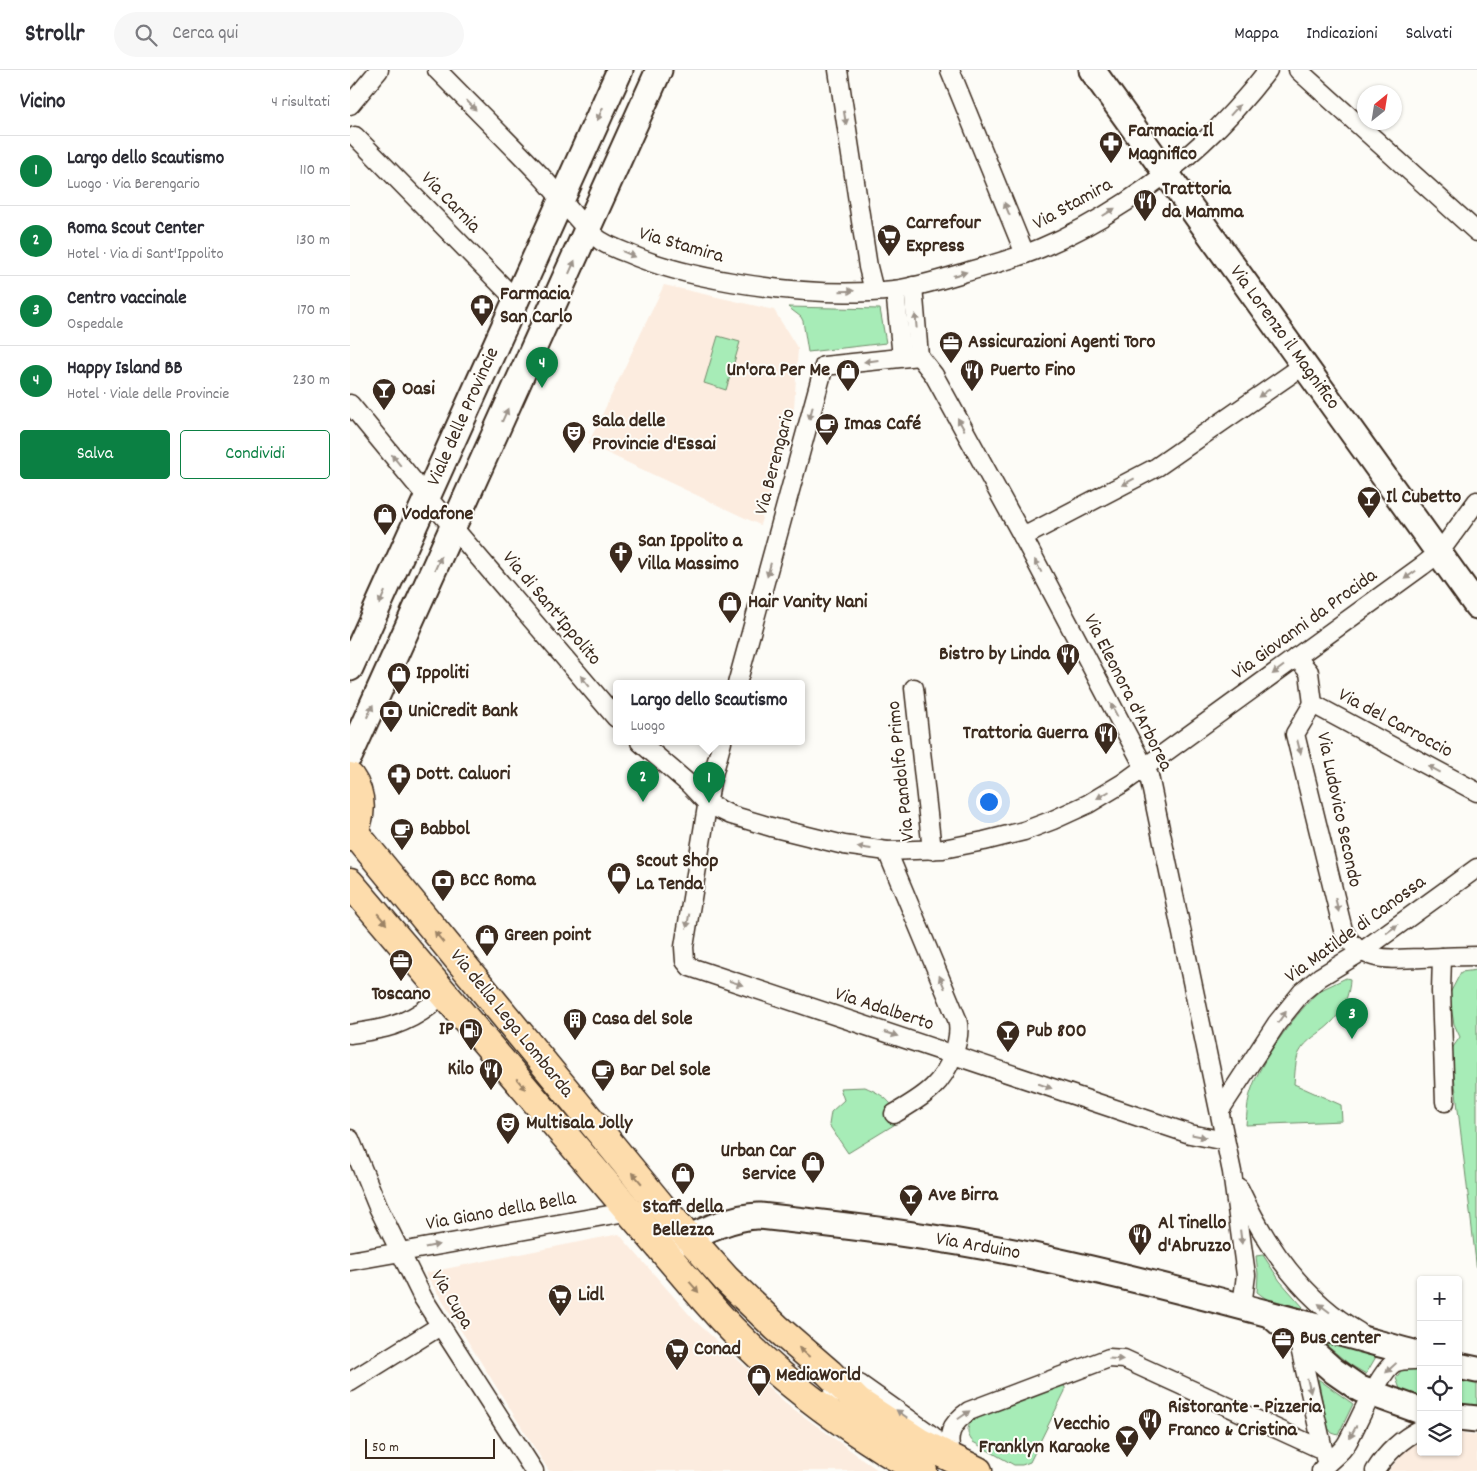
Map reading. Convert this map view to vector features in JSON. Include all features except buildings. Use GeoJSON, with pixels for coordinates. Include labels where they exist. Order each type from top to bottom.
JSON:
{"type":"FeatureCollection","features":[{"type":"Feature","properties":{"kind":"main road"},"geometry":{"type":"LineString","coordinates":[[350,776],[356,786],[360,803],[358,820],[352,835]]}},
{"type":"Feature","properties":{"kind":"main road","name":"Via della Lega Lombarda"},"geometry":{"type":"LineString","coordinates":[[352,835],[688,1238],[748,1301],[841,1384],[853,1398],[880,1418],[919,1442],[978,1471]]}},
{"type":"Feature","properties":{"kind":"main road","name":"Via della Lega Lombarda"},"geometry":{"type":"LineString","coordinates":[[351,885],[662,1250],[740,1338],[770,1366],[823,1409],[885,1450],[923,1471]]}},
{"type":"Feature","properties":{"kind":"street"},"geometry":{"type":"LineString","coordinates":[[350,106],[379,70]]}},
{"type":"Feature","properties":{"kind":"street"},"geometry":{"type":"LineString","coordinates":[[436,70],[562,199],[588,229]]}},
{"type":"Feature","properties":{"kind":"street","name":"Viale delle Provincie"},"geometry":{"type":"LineString","coordinates":[[350,668],[620,70]]}},
{"type":"Feature","properties":{"kind":"street","name":"Viale delle Provincie"},"geometry":{"type":"LineString","coordinates":[[350,755],[659,70]]}},
{"type":"Feature","properties":{"kind":"street"},"geometry":{"type":"LineString","coordinates":[[838,70],[868,267],[874,291]]}},
{"type":"Feature","properties":{"kind":"street"},"geometry":{"type":"LineString","coordinates":[[950,70],[1025,254]]}},
{"type":"Feature","properties":{"kind":"street","name":"Via Lorenzo il Magnifico"},"geometry":{"type":"LineString","coordinates":[[1092,70],[1477,606]]}},
{"type":"Feature","properties":{"kind":"street","name":"Via Stamira"},"geometry":{"type":"LineString","coordinates":[[588,229],[601,241],[668,269],[715,279],[798,291],[874,291],[895,290],[913,286],[985,267],[1025,254],[1058,240],[1110,211],[1165,174],[1202,144],[1223,123],[1268,70]]}},
{"type":"Feature","properties":{"kind":"street"},"geometry":{"type":"LineString","coordinates":[[1298,70],[1477,232]]}},
{"type":"Feature","properties":{"kind":"street","name":"Via Carnia"},"geometry":{"type":"LineString","coordinates":[[355,136],[516,299]]}},
{"type":"Feature","properties":{"kind":"street"},"geometry":{"type":"LineString","coordinates":[[910,356],[913,286]]}},
{"type":"Feature","properties":{"kind":"street"},"geometry":{"type":"LineString","coordinates":[[895,290],[910,356]]}},
{"type":"Feature","properties":{"kind":"street","name":"Via Berengario"},"geometry":{"type":"LineString","coordinates":[[738,680],[824,366],[910,356]]}},
{"type":"Feature","properties":{"kind":"street","name":"Via Eleonora d'Arborea"},"geometry":{"type":"LineString","coordinates":[[910,356],[934,375],[1023,537],[1149,776],[1225,1141]]}},
{"type":"Feature","properties":{"kind":"street"},"geometry":{"type":"LineString","coordinates":[[1023,537],[1157,467],[1304,365]]}},
{"type":"Feature","properties":{"kind":"street"},"geometry":{"type":"LineString","coordinates":[[350,404],[428,498]]}},
{"type":"Feature","properties":{"kind":"street","name":"Viale delle Provincie"},"geometry":{"type":"LineString","coordinates":[[428,498],[453,528]]}},
{"type":"Feature","properties":{"kind":"street","name":"Via Giovanni da Procida"},"geometry":{"type":"LineString","coordinates":[[1145,769],[1439,553],[1477,501]]}},
{"type":"Feature","properties":{"kind":"street","name":"Via di Sant'Ippolito"},"geometry":{"type":"LineString","coordinates":[[453,528],[613,715]]}},
{"type":"Feature","properties":{"kind":"street","name":"Via del Carroccio"},"geometry":{"type":"LineString","coordinates":[[1296,657],[1309,672],[1313,704],[1477,792]]}},
{"type":"Feature","properties":{"kind":"street","name":"Via Pandolfo Primo"},"geometry":{"type":"LineString","coordinates":[[914,688],[932,850]]}},
{"type":"Feature","properties":{"kind":"street","name":"Via Ludovico Secondo"},"geometry":{"type":"LineString","coordinates":[[1313,704],[1296,734],[1343,930],[1353,945],[1361,952]]}},
{"type":"Feature","properties":{"kind":"street"},"geometry":{"type":"LineString","coordinates":[[643,745],[708,804],[731,815],[808,838],[887,851],[932,850],[984,841],[1024,831],[1088,804],[1145,769]]}},
{"type":"Feature","properties":{"kind":"street"},"geometry":{"type":"LineString","coordinates":[[708,804],[711,782],[721,745]]}},
{"type":"Feature","properties":{"kind":"street","name":"Via Adalberto"},"geometry":{"type":"LineString","coordinates":[[708,804],[684,946],[684,959],[688,966],[1190,1134],[1225,1141]]}},
{"type":"Feature","properties":{"kind":"street"},"geometry":{"type":"LineString","coordinates":[[887,851],[957,1019],[958,1027],[957,1042],[944,1073],[934,1086],[894,1114]]}},
{"type":"Feature","properties":{"kind":"street","name":"Via Matilde di Canossa"},"geometry":{"type":"LineString","coordinates":[[1220,1110],[1277,1023],[1297,997],[1320,977],[1361,952],[1477,868]]}},
{"type":"Feature","properties":{"kind":"street"},"geometry":{"type":"LineString","coordinates":[[1361,952],[1387,959],[1477,956]]}},
{"type":"Feature","properties":{"kind":"street"},"geometry":{"type":"LineString","coordinates":[[1442,957],[1441,991],[1445,1102]]}},
{"type":"Feature","properties":{"kind":"street"},"geometry":{"type":"LineString","coordinates":[[350,1034],[390,1027],[406,1021],[431,1005]]}},
{"type":"Feature","properties":{"kind":"street","name":"Via Cupa"},"geometry":{"type":"LineString","coordinates":[[350,1140],[378,1207],[423,1298],[534,1471]]}},
{"type":"Feature","properties":{"kind":"street"},"geometry":{"type":"LineString","coordinates":[[1225,1141],[1232,1172],[1246,1275],[1242,1306]]}},
{"type":"Feature","properties":{"kind":"street"},"geometry":{"type":"LineString","coordinates":[[1232,1172],[1246,1203],[1267,1240],[1298,1283],[1317,1302],[1341,1321],[1379,1343]]}},
{"type":"Feature","properties":{"kind":"street","name":"Via Giano della Bella"},"geometry":{"type":"LineString","coordinates":[[350,1261],[660,1205]]}},
{"type":"Feature","properties":{"kind":"street","name":"Via Arduino"},"geometry":{"type":"LineString","coordinates":[[688,1238],[702,1231],[747,1217],[760,1216],[912,1235],[1026,1255],[1242,1306],[1417,1353]]}},
{"type":"Feature","properties":{"kind":"street"},"geometry":{"type":"LineString","coordinates":[[662,1250],[688,1238]]}},
{"type":"Feature","properties":{"kind":"street"},"geometry":{"type":"LineString","coordinates":[[1267,1313],[1342,1377],[1360,1389],[1417,1410]]}},
{"type":"Feature","properties":{"kind":"street"},"geometry":{"type":"LineString","coordinates":[[350,1382],[440,1326]]}},
{"type":"Feature","properties":{"kind":"street"},"geometry":{"type":"LineString","coordinates":[[1298,1339],[1323,1461]]}},
{"type":"Feature","properties":{"kind":"street"},"geometry":{"type":"LineString","coordinates":[[952,1458],[949,1446],[951,1430],[957,1421],[969,1412],[1105,1359],[1114,1358],[1124,1359],[1150,1370],[1323,1461],[1335,1457],[1343,1449],[1386,1370],[1392,1364],[1400,1361],[1417,1360]]}},
{"type":"Feature","properties":{"kind":"street"},"geometry":{"type":"LineString","coordinates":[[1462,1367],[1477,1370]]}},
{"type":"Feature","properties":{"kind":"street"},"geometry":{"type":"LineString","coordinates":[[823,1409],[841,1384]]}},
{"type":"Feature","properties":{"kind":"street"},"geometry":{"type":"LineString","coordinates":[[1462,1417],[1477,1419]]}},
{"type":"Feature","properties":{"kind":"street"},"geometry":{"type":"LineString","coordinates":[[1375,1471],[1395,1445],[1417,1431]]}},
{"type":"Feature","properties":{"kind":"street"},"geometry":{"type":"LineString","coordinates":[[885,1450],[912,1471]]}},
{"type":"Feature","properties":{"kind":"shaded area"},"geometry":{"type":"Polygon","coordinates":[[[664,285],[774,310],[798,349],[794,408],[760,525],[588,444],[664,285]]]}},
{"type":"Feature","properties":{"kind":"shaded area"},"geometry":{"type":"Polygon","coordinates":[[[619,1234],[694,1320],[788,1405],[879,1471],[549,1471],[425,1273],[619,1234]]]}},
{"type":"Feature","properties":{"kind":"shaded area"},"geometry":{"type":"Polygon","coordinates":[[[1462,1433],[1477,1435],[1477,1471],[1388,1471],[1405,1451],[1417,1444],[1417,1456],[1462,1456],[1462,1433]]]}},
{"type":"Feature","properties":{"kind":"green space"},"geometry":{"type":"Polygon","coordinates":[[[788,307],[880,309],[886,343],[808,352],[803,321],[801,317],[788,307]]]}},
{"type":"Feature","properties":{"kind":"green space"},"geometry":{"type":"Polygon","coordinates":[[[718,336],[740,342],[726,390],[704,383],[718,336]]]}},
{"type":"Feature","properties":{"kind":"green space"},"geometry":{"type":"Polygon","coordinates":[[[1477,970],[1477,1271],[1451,1050],[1460,1037],[1454,1024],[1449,995],[1461,972],[1477,970]]]}},
{"type":"Feature","properties":{"kind":"green space"},"geometry":{"type":"Polygon","coordinates":[[[1346,978],[1350,979],[1349,991],[1344,1003],[1334,1020],[1302,1048],[1295,1068],[1294,1084],[1341,1105],[1342,1121],[1246,1125],[1247,1108],[1255,1079],[1278,1040],[1315,995],[1346,978]]]}},
{"type":"Feature","properties":{"kind":"green space"},"geometry":{"type":"Polygon","coordinates":[[[865,1087],[887,1100],[902,1120],[848,1153],[829,1125],[831,1112],[844,1100],[840,1088],[865,1087]]]}},
{"type":"Feature","properties":{"kind":"green space"},"geometry":{"type":"Polygon","coordinates":[[[1263,1255],[1280,1281],[1302,1308],[1265,1298],[1257,1292],[1256,1256],[1263,1255]]]}},
{"type":"Feature","properties":{"kind":"green space"},"geometry":{"type":"Polygon","coordinates":[[[1320,1340],[1377,1355],[1366,1374],[1349,1364],[1320,1340]]]}},
{"type":"Feature","properties":{"kind":"green space"},"geometry":{"type":"Polygon","coordinates":[[[1403,1368],[1417,1368],[1417,1398],[1400,1389],[1396,1378],[1403,1368]]]}},
{"type":"Feature","properties":{"kind":"green space"},"geometry":{"type":"Polygon","coordinates":[[[1462,1378],[1477,1381],[1477,1406],[1462,1404],[1462,1378]]]}},
{"type":"Feature","properties":{"kind":"green space"},"geometry":{"type":"Polygon","coordinates":[[[1318,1379],[1353,1404],[1338,1435],[1332,1433],[1328,1428],[1318,1379]]]}},
{"type":"Feature","properties":{"kind":"green space"},"geometry":{"type":"Polygon","coordinates":[[[1062,1384],[1065,1387],[1065,1391],[1030,1462],[1014,1465],[973,1442],[971,1439],[968,1430],[975,1418],[1062,1384]]]}},
{"type":"Feature","properties":{"kind":"place","name":"Farmacia Il Magnifico"},"geometry":{"type":"Point","coordinates":[1111,164]}},
{"type":"Feature","properties":{"kind":"place","name":"Trattoria da Mamma"},"geometry":{"type":"Point","coordinates":[1145,222]}},
{"type":"Feature","properties":{"kind":"place","name":"Carrefour Express"},"geometry":{"type":"Point","coordinates":[889,257]}},
{"type":"Feature","properties":{"kind":"place","name":"Farmacia San Carlo"},"geometry":{"type":"Point","coordinates":[482,327]}},
{"type":"Feature","properties":{"kind":"place","name":"Assicurazioni Agenti Toro"},"geometry":{"type":"Point","coordinates":[951,364]}},
{"type":"Feature","properties":{"kind":"place","name":"Happy Island BB"},"geometry":{"type":"Point","coordinates":[542,388]}},
{"type":"Feature","properties":{"kind":"place","name":"Un'ora Per Me"},"geometry":{"type":"Point","coordinates":[848,392]}},
{"type":"Feature","properties":{"kind":"place","name":"Puerto Fino"},"geometry":{"type":"Point","coordinates":[972,392]}},
{"type":"Feature","properties":{"kind":"place","name":"Oasi"},"geometry":{"type":"Point","coordinates":[384,411]}},
{"type":"Feature","properties":{"kind":"place","name":"Imas Café"},"geometry":{"type":"Point","coordinates":[827,446]}},
{"type":"Feature","properties":{"kind":"place","name":"Sala delle Provincie d'Essai"},"geometry":{"type":"Point","coordinates":[574,454]}},
{"type":"Feature","properties":{"kind":"place","name":"Il Cubetto"},"geometry":{"type":"Point","coordinates":[1369,519]}},
{"type":"Feature","properties":{"kind":"place","name":"Vodafone"},"geometry":{"type":"Point","coordinates":[385,536]}},
{"type":"Feature","properties":{"kind":"place","name":"San Ippolito a Villa Massimo"},"geometry":{"type":"Point","coordinates":[621,574]}},
{"type":"Feature","properties":{"kind":"place","name":"Hair Vanity Nani"},"geometry":{"type":"Point","coordinates":[730,624]}},
{"type":"Feature","properties":{"kind":"place","name":"Bistro by Linda"},"geometry":{"type":"Point","coordinates":[1068,676]}},
{"type":"Feature","properties":{"kind":"place","name":"Ippoliti"},"geometry":{"type":"Point","coordinates":[399,695]}},
{"type":"Feature","properties":{"kind":"place","name":"UniCredit Bank"},"geometry":{"type":"Point","coordinates":[391,733]}},
{"type":"Feature","properties":{"kind":"place","name":"Trattoria Guerra"},"geometry":{"type":"Point","coordinates":[1106,755]}},
{"type":"Feature","properties":{"kind":"place","name":"Dott. Caluori"},"geometry":{"type":"Point","coordinates":[399,796]}},
{"type":"Feature","properties":{"kind":"place","name":"Roma Scout Center"},"geometry":{"type":"Point","coordinates":[643,802]}},
{"type":"Feature","properties":{"kind":"place","name":"Largo dello Scautismo"},"geometry":{"type":"Point","coordinates":[709,803]}},
{"type":"Feature","properties":{"kind":"place","name":"Babbol"},"geometry":{"type":"Point","coordinates":[402,851]}},
{"type":"Feature","properties":{"kind":"place","name":"Scout Shop La Tenda"},"geometry":{"type":"Point","coordinates":[619,895]}},
{"type":"Feature","properties":{"kind":"place","name":"BCC Roma"},"geometry":{"type":"Point","coordinates":[443,902]}},
{"type":"Feature","properties":{"kind":"place","name":"Green point"},"geometry":{"type":"Point","coordinates":[487,957]}},
{"type":"Feature","properties":{"kind":"place","name":"Toscano"},"geometry":{"type":"Point","coordinates":[401,982]}},
{"type":"Feature","properties":{"kind":"place","name":"Centro vaccinale"},"geometry":{"type":"Point","coordinates":[1352,1039]}},
{"type":"Feature","properties":{"kind":"place","name":"Casa del Sole"},"geometry":{"type":"Point","coordinates":[575,1041]}},
{"type":"Feature","properties":{"kind":"place","name":"IP"},"geometry":{"type":"Point","coordinates":[471,1051]}},
{"type":"Feature","properties":{"kind":"place","name":"Pub 800"},"geometry":{"type":"Point","coordinates":[1008,1053]}},
{"type":"Feature","properties":{"kind":"place","name":"Kilo"},"geometry":{"type":"Point","coordinates":[491,1091]}},
{"type":"Feature","properties":{"kind":"place","name":"Bar Del Sole"},"geometry":{"type":"Point","coordinates":[603,1092]}},
{"type":"Feature","properties":{"kind":"place","name":"Multisala Jolly"},"geometry":{"type":"Point","coordinates":[508,1145]}},
{"type":"Feature","properties":{"kind":"place","name":"Urban Car Service"},"geometry":{"type":"Point","coordinates":[813,1184]}},
{"type":"Feature","properties":{"kind":"place","name":"Staff della Bellezza"},"geometry":{"type":"Point","coordinates":[683,1195]}},
{"type":"Feature","properties":{"kind":"place","name":"Ave Birra"},"geometry":{"type":"Point","coordinates":[911,1217]}},
{"type":"Feature","properties":{"kind":"place","name":"Al Tinello d'Abruzzo"},"geometry":{"type":"Point","coordinates":[1140,1256]}},
{"type":"Feature","properties":{"kind":"place","name":"Lidl"},"geometry":{"type":"Point","coordinates":[560,1317]}},
{"type":"Feature","properties":{"kind":"place","name":"Bus center"},"geometry":{"type":"Point","coordinates":[1283,1360]}},
{"type":"Feature","properties":{"kind":"place","name":"Conad"},"geometry":{"type":"Point","coordinates":[677,1371]}},
{"type":"Feature","properties":{"kind":"place","name":"MediaWorld"},"geometry":{"type":"Point","coordinates":[759,1397]}},
{"type":"Feature","properties":{"kind":"place","name":"Ristorante - Pizzeria Franco & Cristina"},"geometry":{"type":"Point","coordinates":[1150,1441]}},
{"type":"Feature","properties":{"kind":"place","name":"Vecchio Franklyn Karaoke"},"geometry":{"type":"Point","coordinates":[1127,1458]}}]}
